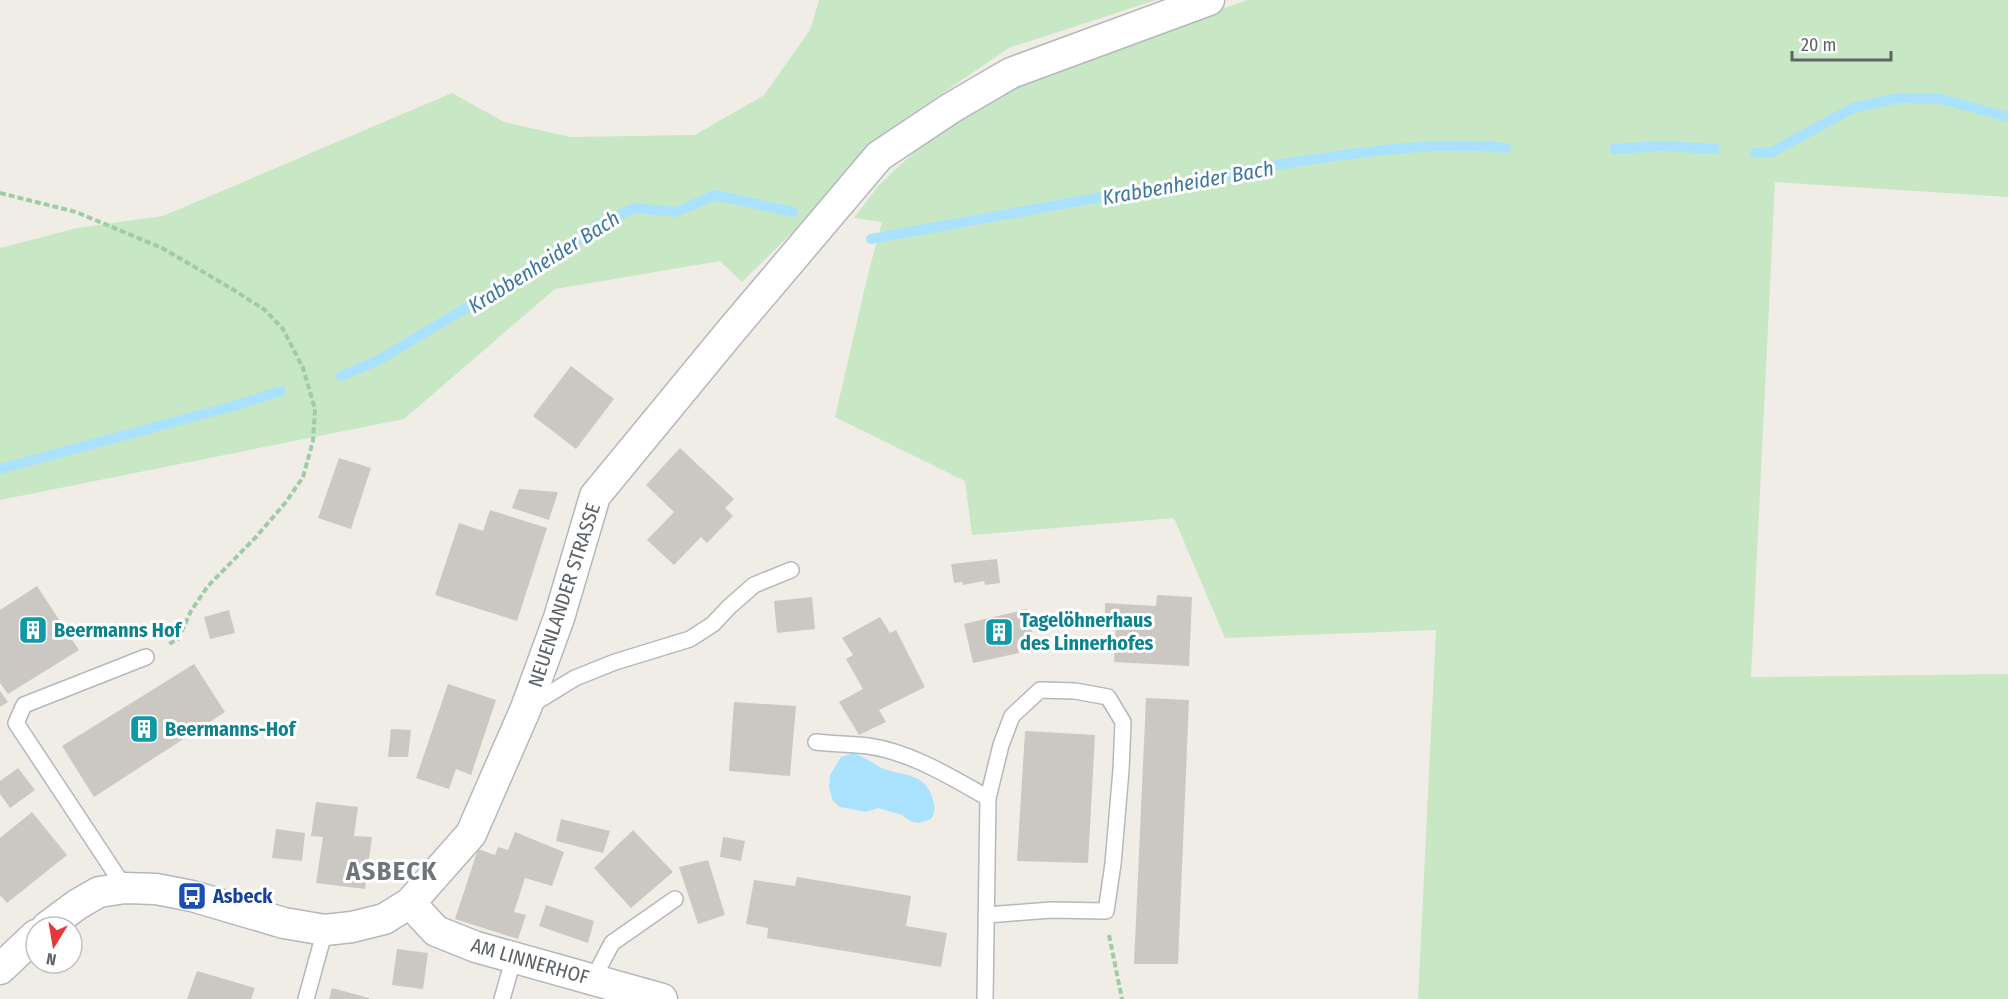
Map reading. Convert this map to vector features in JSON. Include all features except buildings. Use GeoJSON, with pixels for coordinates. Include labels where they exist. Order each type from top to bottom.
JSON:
{"type":"FeatureCollection","features":[{"type":"Feature","properties":{"kind":"street","name":"NEUENLANDER STRASSE"},"geometry":{"type":"LineString","coordinates":[[63,915],[99,892],[124,888],[156,889],[183,894],[284,923],[325,930],[352,927],[384,919],[410,903],[471,834],[526,708],[559,618],[596,496],[730,332],[879,156],[951,108],[1011,73],[1209,0]]}},
{"type":"Feature","properties":{"kind":"street","name":"AM LINNERHOF"},"geometry":{"type":"LineString","coordinates":[[410,903],[436,930],[476,947],[662,999]]}},
{"type":"Feature","properties":{"kind":"street"},"geometry":{"type":"LineString","coordinates":[[0,969],[24,946]]}},
{"type":"Feature","properties":{"kind":"lane"},"geometry":{"type":"LineString","coordinates":[[526,708],[575,678],[615,662],[690,639],[713,624],[754,585],[791,570]]}},
{"type":"Feature","properties":{"kind":"lane"},"geometry":{"type":"LineString","coordinates":[[124,888],[16,723],[24,705],[146,657]]}},
{"type":"Feature","properties":{"kind":"lane"},"geometry":{"type":"LineString","coordinates":[[985,999],[988,798],[1000,745],[1012,716],[1040,690],[1075,691],[1108,698],[1123,722],[1113,864],[1106,911],[1051,910],[987,915]]}},
{"type":"Feature","properties":{"kind":"lane"},"geometry":{"type":"LineString","coordinates":[[816,742],[869,746],[904,755],[988,798]]}},
{"type":"Feature","properties":{"kind":"lane"},"geometry":{"type":"LineString","coordinates":[[592,980],[612,944],[675,898]]}},
{"type":"Feature","properties":{"kind":"lane"},"geometry":{"type":"LineString","coordinates":[[306,999],[325,930]]}},
{"type":"Feature","properties":{"kind":"lane"},"geometry":{"type":"LineString","coordinates":[[502,999],[514,957]]}},
{"type":"Feature","properties":{"kind":"path"},"geometry":{"type":"LineString","coordinates":[[0,193],[76,212],[162,248],[229,286],[265,310],[284,329],[303,368],[312,394],[315,409],[313,441],[303,477],[264,528],[208,586],[191,611],[177,639],[146,657]]}},
{"type":"Feature","properties":{"kind":"path"},"geometry":{"type":"LineString","coordinates":[[1106,911],[1112,958],[1122,999]]}},
{"type":"Feature","properties":{"kind":"green space"},"geometry":{"type":"Polygon","coordinates":[[[819,0],[1156,0],[1009,48],[953,86],[883,134],[808,217],[742,282],[720,261],[555,289],[404,419],[0,500],[0,248],[77,228],[163,216],[452,93],[504,122],[571,137],[695,135],[764,95],[810,30],[819,0]]]}},
{"type":"Feature","properties":{"kind":"green space"},"geometry":{"type":"Polygon","coordinates":[[[1248,0],[2008,0],[2008,197],[1775,182],[1751,677],[2008,674],[2008,999],[1418,999],[1436,630],[1225,638],[1174,518],[972,535],[965,481],[835,417],[882,222],[854,218],[879,185],[929,138],[1002,92],[1088,54],[1248,0]]]}},
{"type":"Feature","properties":{"kind":"water"},"geometry":{"type":"Polygon","coordinates":[[[854,753],[887,770],[914,777],[925,784],[929,789],[934,806],[931,819],[919,823],[878,808],[866,812],[840,807],[833,801],[829,788],[830,775],[841,757],[854,753]]]}},
{"type":"Feature","properties":{"kind":"waterway","name":"Krabbenheider Bach"},"geometry":{"type":"LineString","coordinates":[[1755,153],[1772,152],[1853,108],[1898,98],[1941,99],[2008,117]]}},
{"type":"Feature","properties":{"kind":"waterway","name":"Krabbenheider Bach"},"geometry":{"type":"LineString","coordinates":[[1614,149],[1662,146],[1715,149]]}},
{"type":"Feature","properties":{"kind":"waterway","name":"Krabbenheider Bach"},"geometry":{"type":"LineString","coordinates":[[871,239],[1294,162],[1373,151],[1427,147],[1506,148]]}},
{"type":"Feature","properties":{"kind":"waterway","name":"Krabbenheider Bach"},"geometry":{"type":"LineString","coordinates":[[341,376],[377,361],[503,286],[557,259],[592,228],[634,208],[676,212],[715,195],[793,212]]}},
{"type":"Feature","properties":{"kind":"waterway","name":"Krabbenheider Bach"},"geometry":{"type":"LineString","coordinates":[[0,469],[281,391]]}},
{"type":"Feature","properties":{"kind":"place","name":"Beermanns Hof"},"geometry":{"type":"Point","coordinates":[33,630]}},
{"type":"Feature","properties":{"kind":"place","name":"Tagelöhnerhaus des Linnerhofes"},"geometry":{"type":"Point","coordinates":[999,632]}},
{"type":"Feature","properties":{"kind":"place","name":"Beermanns-Hof"},"geometry":{"type":"Point","coordinates":[144,729]}},
{"type":"Feature","properties":{"kind":"place","name":"Asbeck"},"geometry":{"type":"Point","coordinates":[192,896]}},
{"type":"Feature","properties":{"kind":"district","name":"ASBECK"},"geometry":{"type":"Point","coordinates":[392,871]}}]}
